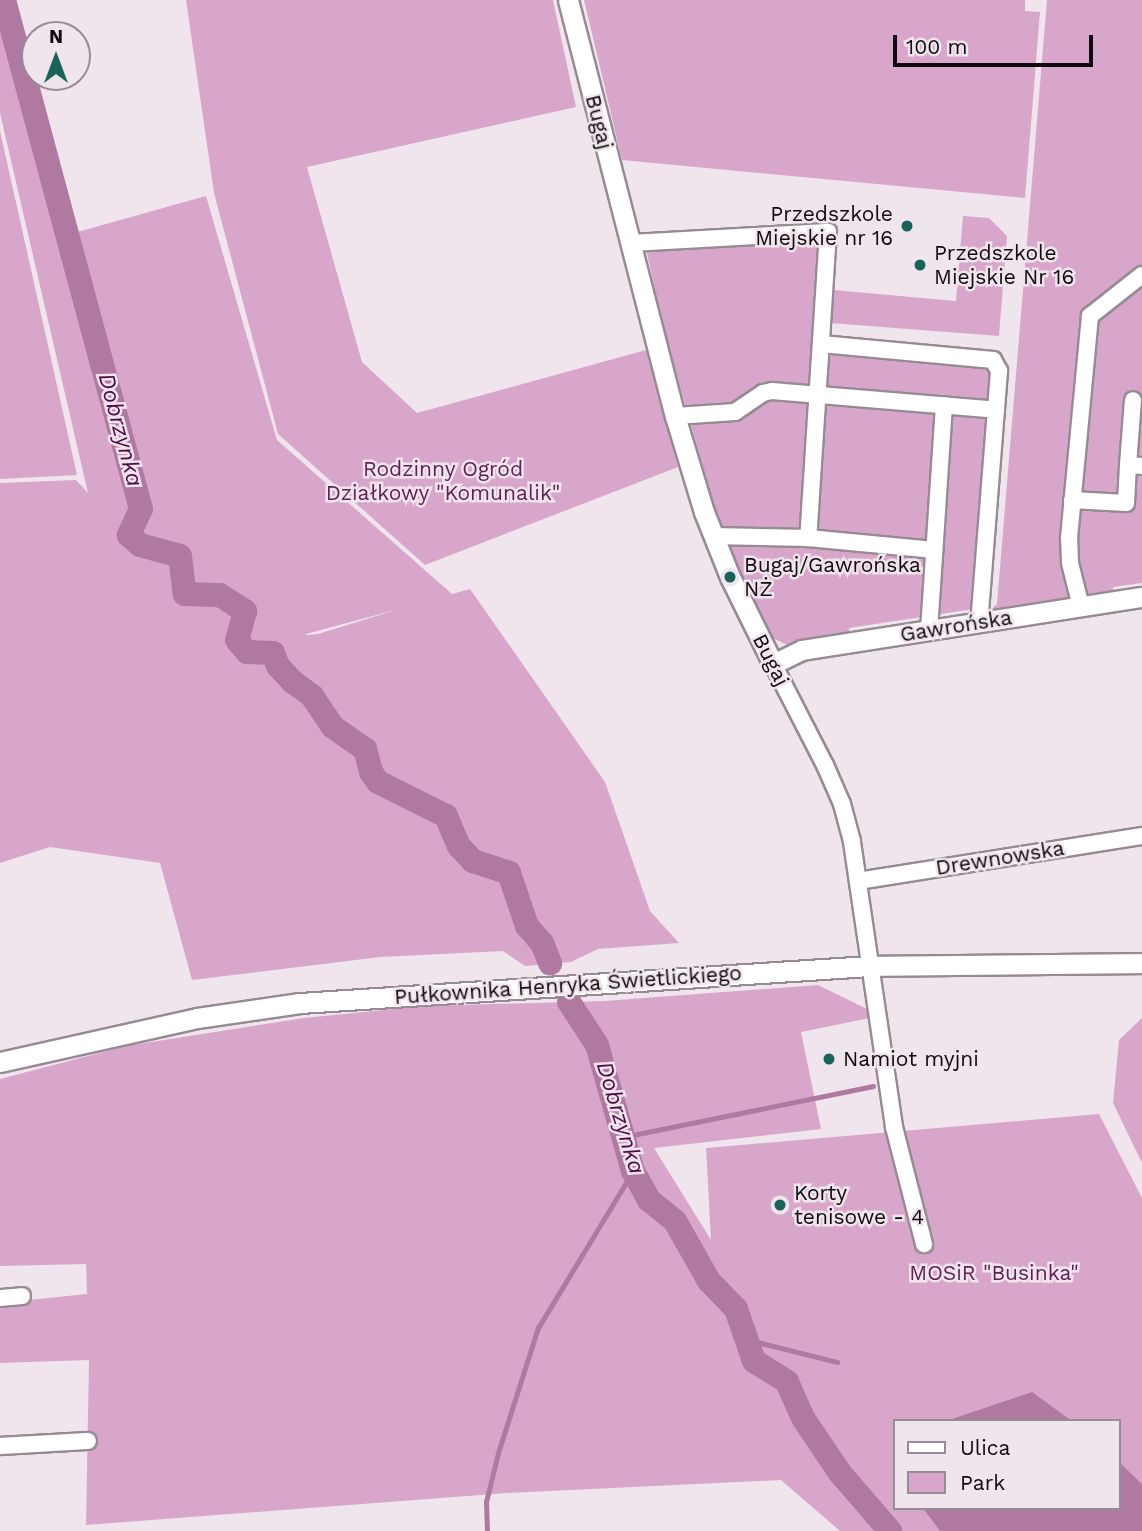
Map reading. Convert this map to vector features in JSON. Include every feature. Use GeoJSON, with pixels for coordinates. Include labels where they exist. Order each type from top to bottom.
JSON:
{"type":"FeatureCollection","features":[{"type":"Feature","properties":{"kind":"street","name":"Bugaj"},"geometry":{"type":"LineString","coordinates":[[568,0],[675,415],[713,536],[842,804],[858,881],[894,1127],[924,1244]]}},
{"type":"Feature","properties":{"kind":"street"},"geometry":{"type":"LineString","coordinates":[[629,243],[828,232],[808,538]]}},
{"type":"Feature","properties":{"kind":"street"},"geometry":{"type":"LineString","coordinates":[[1081,607],[1070,563],[1072,500],[1090,316],[1142,275]]}},
{"type":"Feature","properties":{"kind":"street"},"geometry":{"type":"LineString","coordinates":[[821,344],[993,360],[999,371],[979,623]]}},
{"type":"Feature","properties":{"kind":"street"},"geometry":{"type":"LineString","coordinates":[[675,415],[735,412],[763,393],[772,391],[996,410]]}},
{"type":"Feature","properties":{"kind":"street"},"geometry":{"type":"LineString","coordinates":[[1072,500],[1126,503],[1135,465],[1133,400]]}},
{"type":"Feature","properties":{"kind":"street"},"geometry":{"type":"LineString","coordinates":[[929,631],[944,405]]}},
{"type":"Feature","properties":{"kind":"street"},"geometry":{"type":"LineString","coordinates":[[713,536],[808,538],[934,550]]}},
{"type":"Feature","properties":{"kind":"street","name":"Gawrońska"},"geometry":{"type":"LineString","coordinates":[[773,664],[802,650],[1142,597]]}},
{"type":"Feature","properties":{"kind":"street","name":"Drewnowska"},"geometry":{"type":"LineString","coordinates":[[858,881],[1142,836]]}},
{"type":"Feature","properties":{"kind":"street","name":"Pułkownika Henryka Świetlickiego"},"geometry":{"type":"LineString","coordinates":[[0,1062],[170,1023],[300,1003],[869,966],[1142,963]]}},
{"type":"Feature","properties":{"kind":"street"},"geometry":{"type":"LineString","coordinates":[[0,1298],[22,1296]]}},
{"type":"Feature","properties":{"kind":"street"},"geometry":{"type":"LineString","coordinates":[[0,1446],[88,1441]]}},
{"type":"Feature","properties":{"kind":"green space","name":"Rodzinny Ogród Działkowy \"Komunalik\""},"geometry":{"type":"Polygon","coordinates":[[[186,0],[553,0],[576,107],[307,167],[362,362],[417,413],[646,350],[678,467],[425,565],[278,434],[214,193],[186,0]]]}},
{"type":"Feature","properties":{"kind":"green space"},"geometry":{"type":"Polygon","coordinates":[[[584,0],[1025,0],[1025,11],[1040,12],[1025,198],[622,160],[584,0]]]}},
{"type":"Feature","properties":{"kind":"green space"},"geometry":{"type":"Polygon","coordinates":[[[1047,0],[1142,0],[1142,583],[1113,587],[1114,595],[984,616],[997,604],[1047,0]]]}},
{"type":"Feature","properties":{"kind":"green space"},"geometry":{"type":"Polygon","coordinates":[[[0,13],[63,236],[206,196],[277,440],[452,594],[470,589],[605,782],[650,911],[679,943],[598,949],[571,962],[525,966],[503,951],[380,957],[192,980],[160,863],[50,847],[0,863],[0,483],[76,480],[88,493],[0,113],[0,13]],[[399,609],[306,634],[318,634],[399,609]]]}},
{"type":"Feature","properties":{"kind":"green space"},"geometry":{"type":"Polygon","coordinates":[[[0,131],[77,475],[0,479],[0,131]]]}},
{"type":"Feature","properties":{"kind":"green space"},"geometry":{"type":"Polygon","coordinates":[[[963,216],[989,218],[1007,236],[999,336],[830,323],[833,290],[956,301],[963,216]]]}},
{"type":"Feature","properties":{"kind":"green space"},"geometry":{"type":"Polygon","coordinates":[[[818,239],[822,247],[815,349],[990,364],[994,369],[974,609],[849,628],[850,637],[790,646],[768,636],[721,530],[664,331],[646,249],[818,239]]]}},
{"type":"Feature","properties":{"kind":"green space","name":"MOSiR \"Businka\""},"geometry":{"type":"Polygon","coordinates":[[[818,985],[867,1009],[870,1018],[801,1032],[821,1129],[654,1148],[711,1240],[706,1148],[1099,1114],[1142,1198],[1142,1531],[840,1531],[781,1480],[507,1493],[86,1525],[89,1360],[0,1363],[0,1303],[87,1294],[86,1264],[0,1266],[0,1079],[126,1046],[304,1018],[424,1006],[604,1001],[818,985]]]}},
{"type":"Feature","properties":{"kind":"green space"},"geometry":{"type":"Polygon","coordinates":[[[1142,1018],[1142,1163],[1113,1103],[1119,1040],[1142,1018]]]}},
{"type":"Feature","properties":{"kind":"shaded area"},"geometry":{"type":"Polygon","coordinates":[[[1032,1392],[1069,1419],[952,1419],[1032,1392]]]}},
{"type":"Feature","properties":{"kind":"shaded area"},"geometry":{"type":"Polygon","coordinates":[[[1121,1464],[1142,1484],[1142,1531],[940,1531],[924,1510],[1121,1510],[1121,1464]]]}},
{"type":"Feature","properties":{"kind":"waterway","name":"Dobrzynka"},"geometry":{"type":"LineString","coordinates":[[4,0],[141,509],[129,535],[140,545],[180,556],[185,594],[220,595],[245,611],[237,640],[247,652],[273,653],[278,666],[312,696],[333,727],[365,749],[371,772],[378,782],[446,816],[459,846],[473,861],[509,873],[527,926],[542,943],[550,963]]}},
{"type":"Feature","properties":{"kind":"waterway","name":"Dobrzynka"},"geometry":{"type":"LineString","coordinates":[[569,1002],[597,1045],[633,1171],[649,1200],[675,1221],[709,1281],[736,1309],[754,1361],[787,1382],[803,1418],[840,1473],[890,1531]]}},
{"type":"Feature","properties":{"kind":"waterway"},"geometry":{"type":"LineString","coordinates":[[623,1137],[873,1086]]}},
{"type":"Feature","properties":{"kind":"waterway"},"geometry":{"type":"LineString","coordinates":[[487,1531],[486,1502],[498,1453],[538,1328],[633,1171]]}},
{"type":"Feature","properties":{"kind":"waterway"},"geometry":{"type":"LineString","coordinates":[[745,1339],[837,1362]]}},
{"type":"Feature","properties":{"kind":"place","name":"Przedszkole Miejskie nr 16"},"geometry":{"type":"Point","coordinates":[907,226]}},
{"type":"Feature","properties":{"kind":"place","name":"Przedszkole Miejskie Nr 16"},"geometry":{"type":"Point","coordinates":[920,265]}},
{"type":"Feature","properties":{"kind":"place","name":"Bugaj/Gawrońska NŻ"},"geometry":{"type":"Point","coordinates":[730,577]}},
{"type":"Feature","properties":{"kind":"place","name":"Namiot myjni"},"geometry":{"type":"Point","coordinates":[829,1059]}},
{"type":"Feature","properties":{"kind":"place","name":"Korty tenisowe - 4"},"geometry":{"type":"Point","coordinates":[780,1205]}}]}
